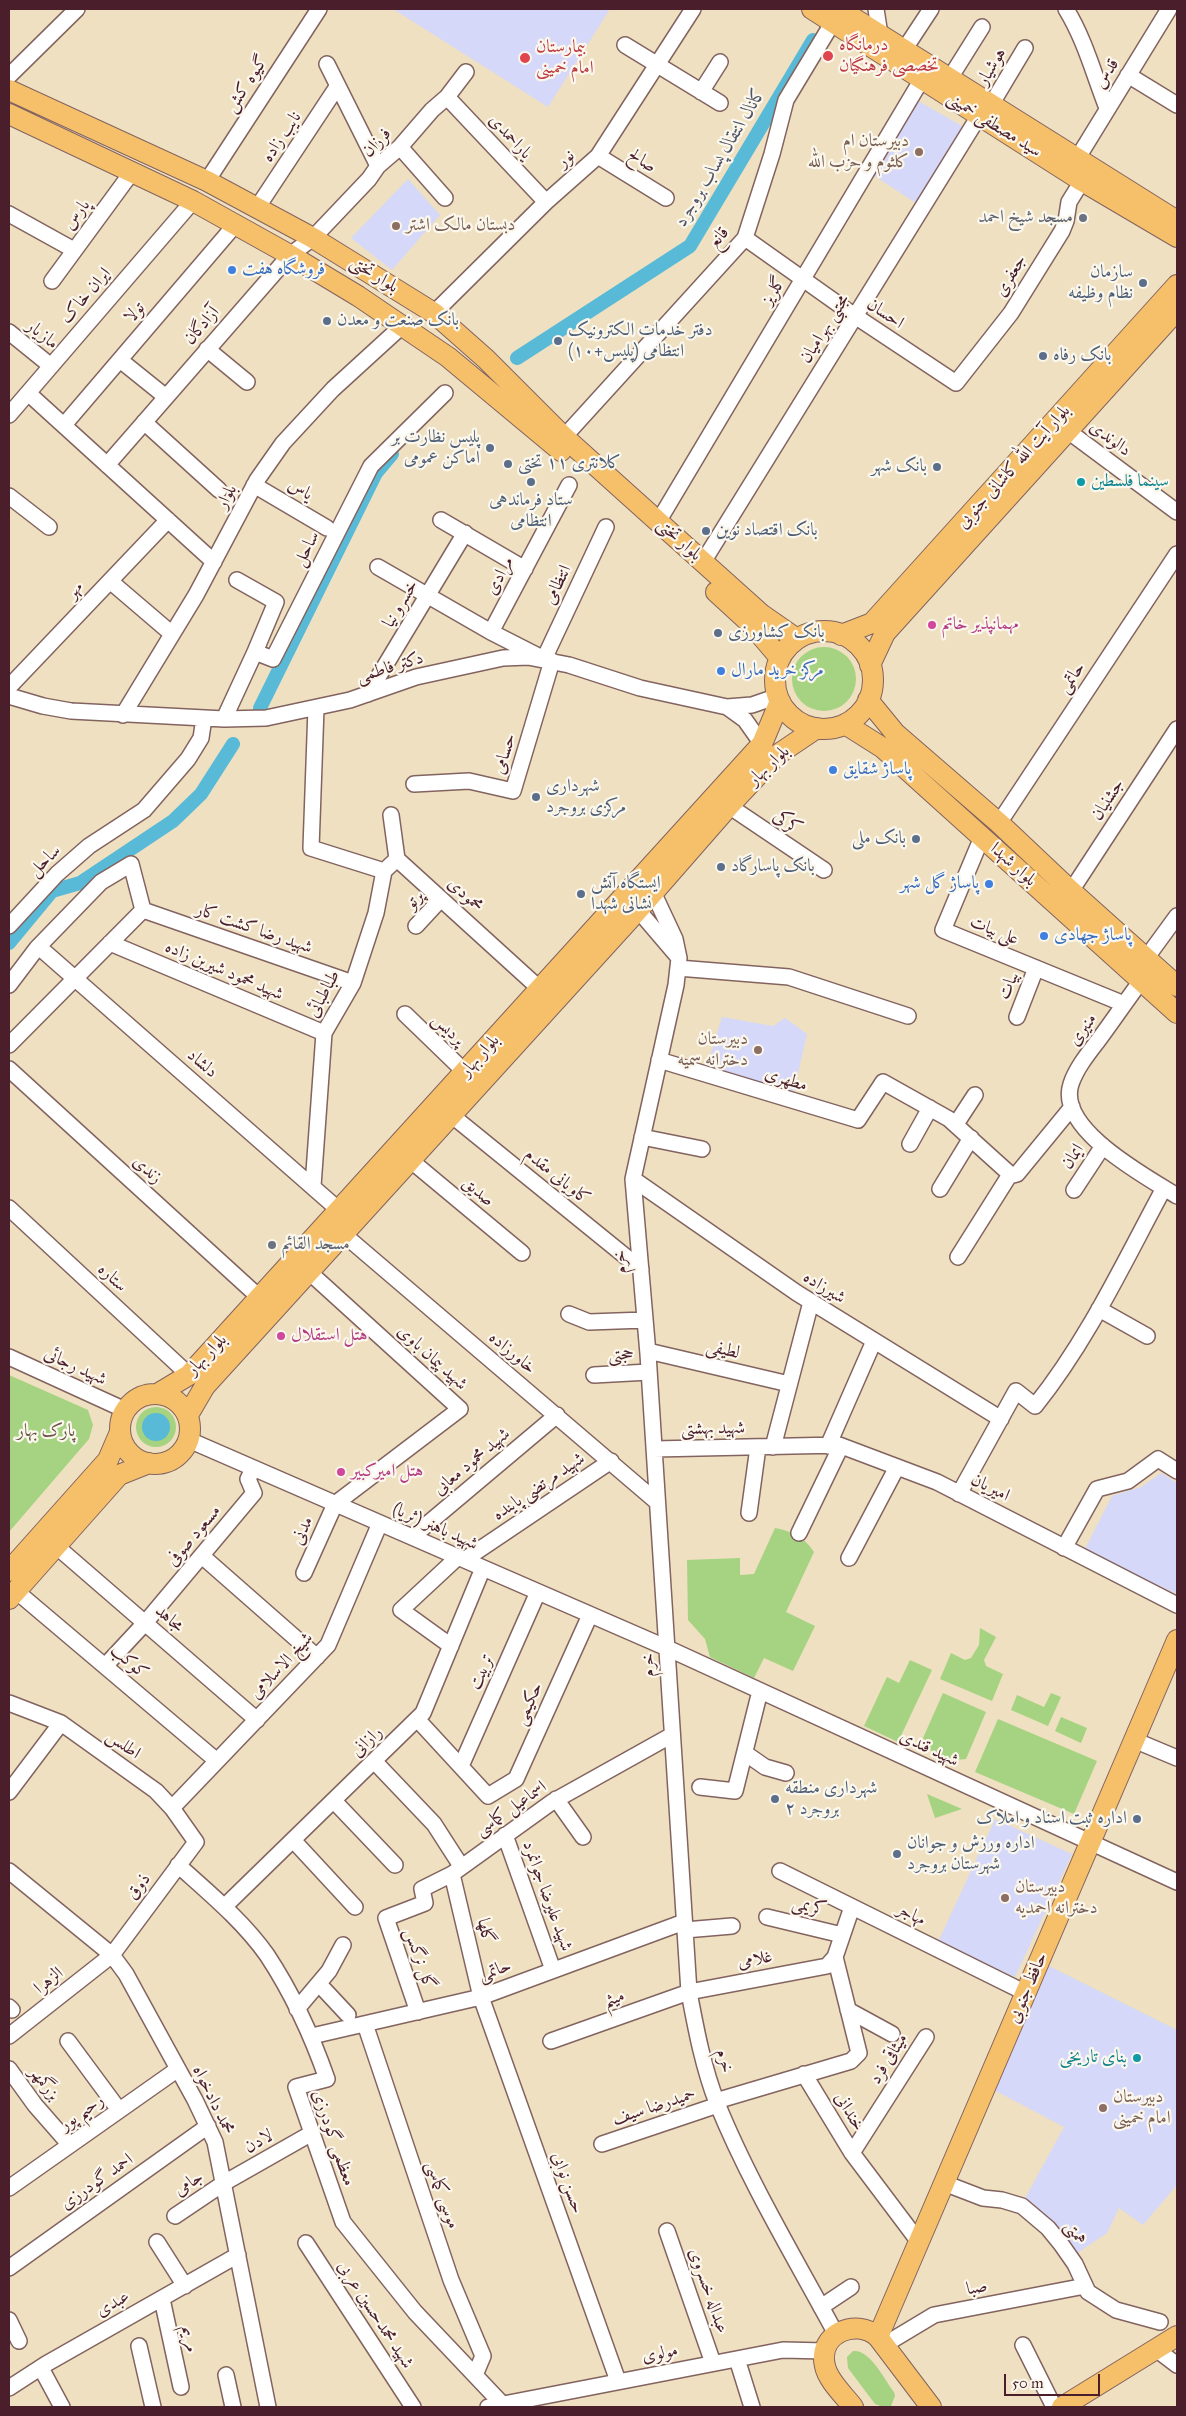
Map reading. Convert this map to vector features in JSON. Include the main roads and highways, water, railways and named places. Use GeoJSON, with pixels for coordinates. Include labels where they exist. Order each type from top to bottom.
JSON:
{"type":"FeatureCollection","features":[{"type":"Feature","properties":{"kind":"main road","name":"سید مصطفی خمینی"},"geometry":{"type":"LineString","coordinates":[[812,9],[836,15],[858,29],[922,79],[1078,159],[1177,221]]}},
{"type":"Feature","properties":{"kind":"main road","name":"سید مصطفی خمینی"},"geometry":{"type":"LineString","coordinates":[[858,29],[880,35],[950,78],[985,110],[1082,181],[1177,237]]}},
{"type":"Feature","properties":{"kind":"main road","name":"بلوار تختی"},"geometry":{"type":"LineString","coordinates":[[9,90],[207,180],[312,238],[434,313],[486,359],[564,437],[760,614],[797,639]]}},
{"type":"Feature","properties":{"kind":"main road","name":"بلوار تختی"},"geometry":{"type":"LineString","coordinates":[[9,114],[193,202],[290,255],[358,296],[448,357],[579,466],[752,625],[780,658]]}},
{"type":"Feature","properties":{"kind":"main road","name":"بلوار آیت الله کاشانی جنوبی"},"geometry":{"type":"LineString","coordinates":[[841,635],[872,623],[1177,286]]}},
{"type":"Feature","properties":{"kind":"main road","name":"بلوار آیت الله کاشانی جنوبی"},"geometry":{"type":"LineString","coordinates":[[870,665],[885,633],[1177,310]]}},
{"type":"Feature","properties":{"kind":"main road"},"geometry":{"type":"LineString","coordinates":[[819,632],[841,635],[856,644],[870,665],[873,683],[868,700],[858,714],[845,724],[827,729],[799,722],[791,716],[779,698],[775,680],[780,658],[797,639],[819,632]]}},
{"type":"Feature","properties":{"kind":"main road","name":"بلوار بهار"},"geometry":{"type":"LineString","coordinates":[[159,1393],[189,1376],[762,744],[779,698]]}},
{"type":"Feature","properties":{"kind":"main road","name":"بلوار شهدا"},"geometry":{"type":"LineString","coordinates":[[868,700],[895,733],[998,823],[1177,986]]}},
{"type":"Feature","properties":{"kind":"main road","name":"بلوار شهدا"},"geometry":{"type":"LineString","coordinates":[[845,724],[883,748],[1177,1013]]}},
{"type":"Feature","properties":{"kind":"main road","name":"بلوار بهار"},"geometry":{"type":"LineString","coordinates":[[188,1415],[205,1386],[409,1159],[638,910],[729,806],[777,755],[817,728]]}},
{"type":"Feature","properties":{"kind":"main road"},"geometry":{"type":"LineString","coordinates":[[9,1571],[108,1460],[120,1432],[125,1410],[139,1397],[159,1393],[176,1400],[188,1415],[191,1424],[189,1440],[178,1456],[159,1464],[149,1463],[129,1452],[120,1432]]}},
{"type":"Feature","properties":{"kind":"main road"},"geometry":{"type":"LineString","coordinates":[[12,1595],[119,1475],[149,1463]]}},
{"type":"Feature","properties":{"kind":"main road","name":"حافظ جنوبی"},"geometry":{"type":"LineString","coordinates":[[881,2341],[919,2242],[1177,1640]]}},
{"type":"Feature","properties":{"kind":"main road"},"geometry":{"type":"LineString","coordinates":[[853,2407],[829,2375],[825,2366],[826,2345],[836,2334],[850,2327],[871,2330],[931,2407]]}},
{"type":"Feature","properties":{"kind":"main road"},"geometry":{"type":"LineString","coordinates":[[1074,2404],[1177,2336]]}},
{"type":"Feature","properties":{"kind":"main road"},"geometry":{"type":"LineString","coordinates":[[909,2407],[914,2399],[916,2387]]}},
{"type":"Feature","properties":{"kind":"water"},"geometry":{"type":"Polygon","coordinates":[[[156,1413],[166,1417],[170,1427],[166,1437],[156,1441],[146,1437],[142,1427],[146,1417],[156,1413]]]}},
{"type":"Feature","properties":{"kind":"waterway","name":"کانال انتقال پساب بروجرد"},"geometry":{"type":"LineString","coordinates":[[517,358],[690,246],[813,40]]}},
{"type":"Feature","properties":{"kind":"waterway"},"geometry":{"type":"LineString","coordinates":[[260,708],[376,473],[392,454]]}},
{"type":"Feature","properties":{"kind":"waterway","name":"کانال انتقال پساب بروجرد"},"geometry":{"type":"LineString","coordinates":[[9,943],[52,891],[80,883],[173,821],[201,794],[233,744]]}},
{"type":"Feature","properties":{"kind":"place","name":"درمانگاه تخصصی فرهنگیان"},"geometry":{"type":"Point","coordinates":[828,56]}},
{"type":"Feature","properties":{"kind":"place","name":"بیمارستان امام خمینی"},"geometry":{"type":"Point","coordinates":[525,58]}},
{"type":"Feature","properties":{"kind":"place","name":"دبیرستان ام کلثوم و حزب الله"},"geometry":{"type":"Point","coordinates":[919,152]}},
{"type":"Feature","properties":{"kind":"place","name":"مسجد شیخ احمد"},"geometry":{"type":"Point","coordinates":[1083,218]}},
{"type":"Feature","properties":{"kind":"place","name":"دبستان مالک اشتر"},"geometry":{"type":"Point","coordinates":[396,226]}},
{"type":"Feature","properties":{"kind":"place","name":"فروشگاه هفت"},"geometry":{"type":"Point","coordinates":[232,270]}},
{"type":"Feature","properties":{"kind":"place","name":"سازمان نظام وظیفه"},"geometry":{"type":"Point","coordinates":[1143,283]}},
{"type":"Feature","properties":{"kind":"place","name":"بانک صنعت و معدن"},"geometry":{"type":"Point","coordinates":[327,321]}},
{"type":"Feature","properties":{"kind":"place","name":"دفتر خدمات الکترونیک انتظامی (پلیس+۱۰)"},"geometry":{"type":"Point","coordinates":[558,341]}},
{"type":"Feature","properties":{"kind":"place","name":"بانک رفاه"},"geometry":{"type":"Point","coordinates":[1043,356]}},
{"type":"Feature","properties":{"kind":"place","name":"پلیس نظارت بر اماکن عمومی"},"geometry":{"type":"Point","coordinates":[490,448]}},
{"type":"Feature","properties":{"kind":"place","name":"کلانتری ۱۱ تختی"},"geometry":{"type":"Point","coordinates":[508,464]}},
{"type":"Feature","properties":{"kind":"place","name":"بانک شهر"},"geometry":{"type":"Point","coordinates":[937,467]}},
{"type":"Feature","properties":{"kind":"place","name":"ستاد فرماندهی انتظامی"},"geometry":{"type":"Point","coordinates":[531,482]}},
{"type":"Feature","properties":{"kind":"place","name":"سینما فلسطین"},"geometry":{"type":"Point","coordinates":[1081,482]}},
{"type":"Feature","properties":{"kind":"place","name":"بانک اقتصاد نوین"},"geometry":{"type":"Point","coordinates":[706,531]}},
{"type":"Feature","properties":{"kind":"place","name":"مهمانپذیر خاتم"},"geometry":{"type":"Point","coordinates":[932,625]}},
{"type":"Feature","properties":{"kind":"place","name":"بانک کشاورزی"},"geometry":{"type":"Point","coordinates":[718,633]}},
{"type":"Feature","properties":{"kind":"place","name":"مرکز خرید مارال"},"geometry":{"type":"Point","coordinates":[721,671]}},
{"type":"Feature","properties":{"kind":"place","name":"پاساژ شقایق"},"geometry":{"type":"Point","coordinates":[833,770]}},
{"type":"Feature","properties":{"kind":"place","name":"شهرداری مرکزی بروجرد"},"geometry":{"type":"Point","coordinates":[536,797]}},
{"type":"Feature","properties":{"kind":"place","name":"بانک ملی"},"geometry":{"type":"Point","coordinates":[916,839]}},
{"type":"Feature","properties":{"kind":"place","name":"بانک پاسارگاد"},"geometry":{"type":"Point","coordinates":[721,867]}},
{"type":"Feature","properties":{"kind":"place","name":"پاساژ گل شهر"},"geometry":{"type":"Point","coordinates":[989,884]}},
{"type":"Feature","properties":{"kind":"place","name":"ایستگاه آتش نشانی شهدا"},"geometry":{"type":"Point","coordinates":[581,894]}},
{"type":"Feature","properties":{"kind":"place","name":"پاساژ جهادی"},"geometry":{"type":"Point","coordinates":[1044,936]}},
{"type":"Feature","properties":{"kind":"place","name":"دبیرستان دخترانه سمیه"},"geometry":{"type":"Point","coordinates":[758,1050]}},
{"type":"Feature","properties":{"kind":"place","name":"مسجد القائم"},"geometry":{"type":"Point","coordinates":[272,1245]}},
{"type":"Feature","properties":{"kind":"place","name":"هتل استقلال"},"geometry":{"type":"Point","coordinates":[281,1336]}},
{"type":"Feature","properties":{"kind":"place","name":"هتل امیرکبیر"},"geometry":{"type":"Point","coordinates":[341,1472]}},
{"type":"Feature","properties":{"kind":"place","name":"شهرداری منطقه ۲ بروجرد"},"geometry":{"type":"Point","coordinates":[775,1799]}},
{"type":"Feature","properties":{"kind":"place","name":"اداره ثبت اسناد و املاک"},"geometry":{"type":"Point","coordinates":[1137,1819]}},
{"type":"Feature","properties":{"kind":"place","name":"اداره ورزش و جوانان شهرستان بروجرد"},"geometry":{"type":"Point","coordinates":[897,1854]}},
{"type":"Feature","properties":{"kind":"place","name":"دبیرستان دخترانه احمدیه"},"geometry":{"type":"Point","coordinates":[1005,1898]}},
{"type":"Feature","properties":{"kind":"place","name":"بنای تاریخی"},"geometry":{"type":"Point","coordinates":[1137,2058]}},
{"type":"Feature","properties":{"kind":"place","name":"دبیرستان امام خمینی"},"geometry":{"type":"Point","coordinates":[1103,2108]}},
{"type":"Feature","properties":{"kind":"park label","name":"پارک بهار"},"geometry":{"type":"Point","coordinates":[46,1432]}}]}
